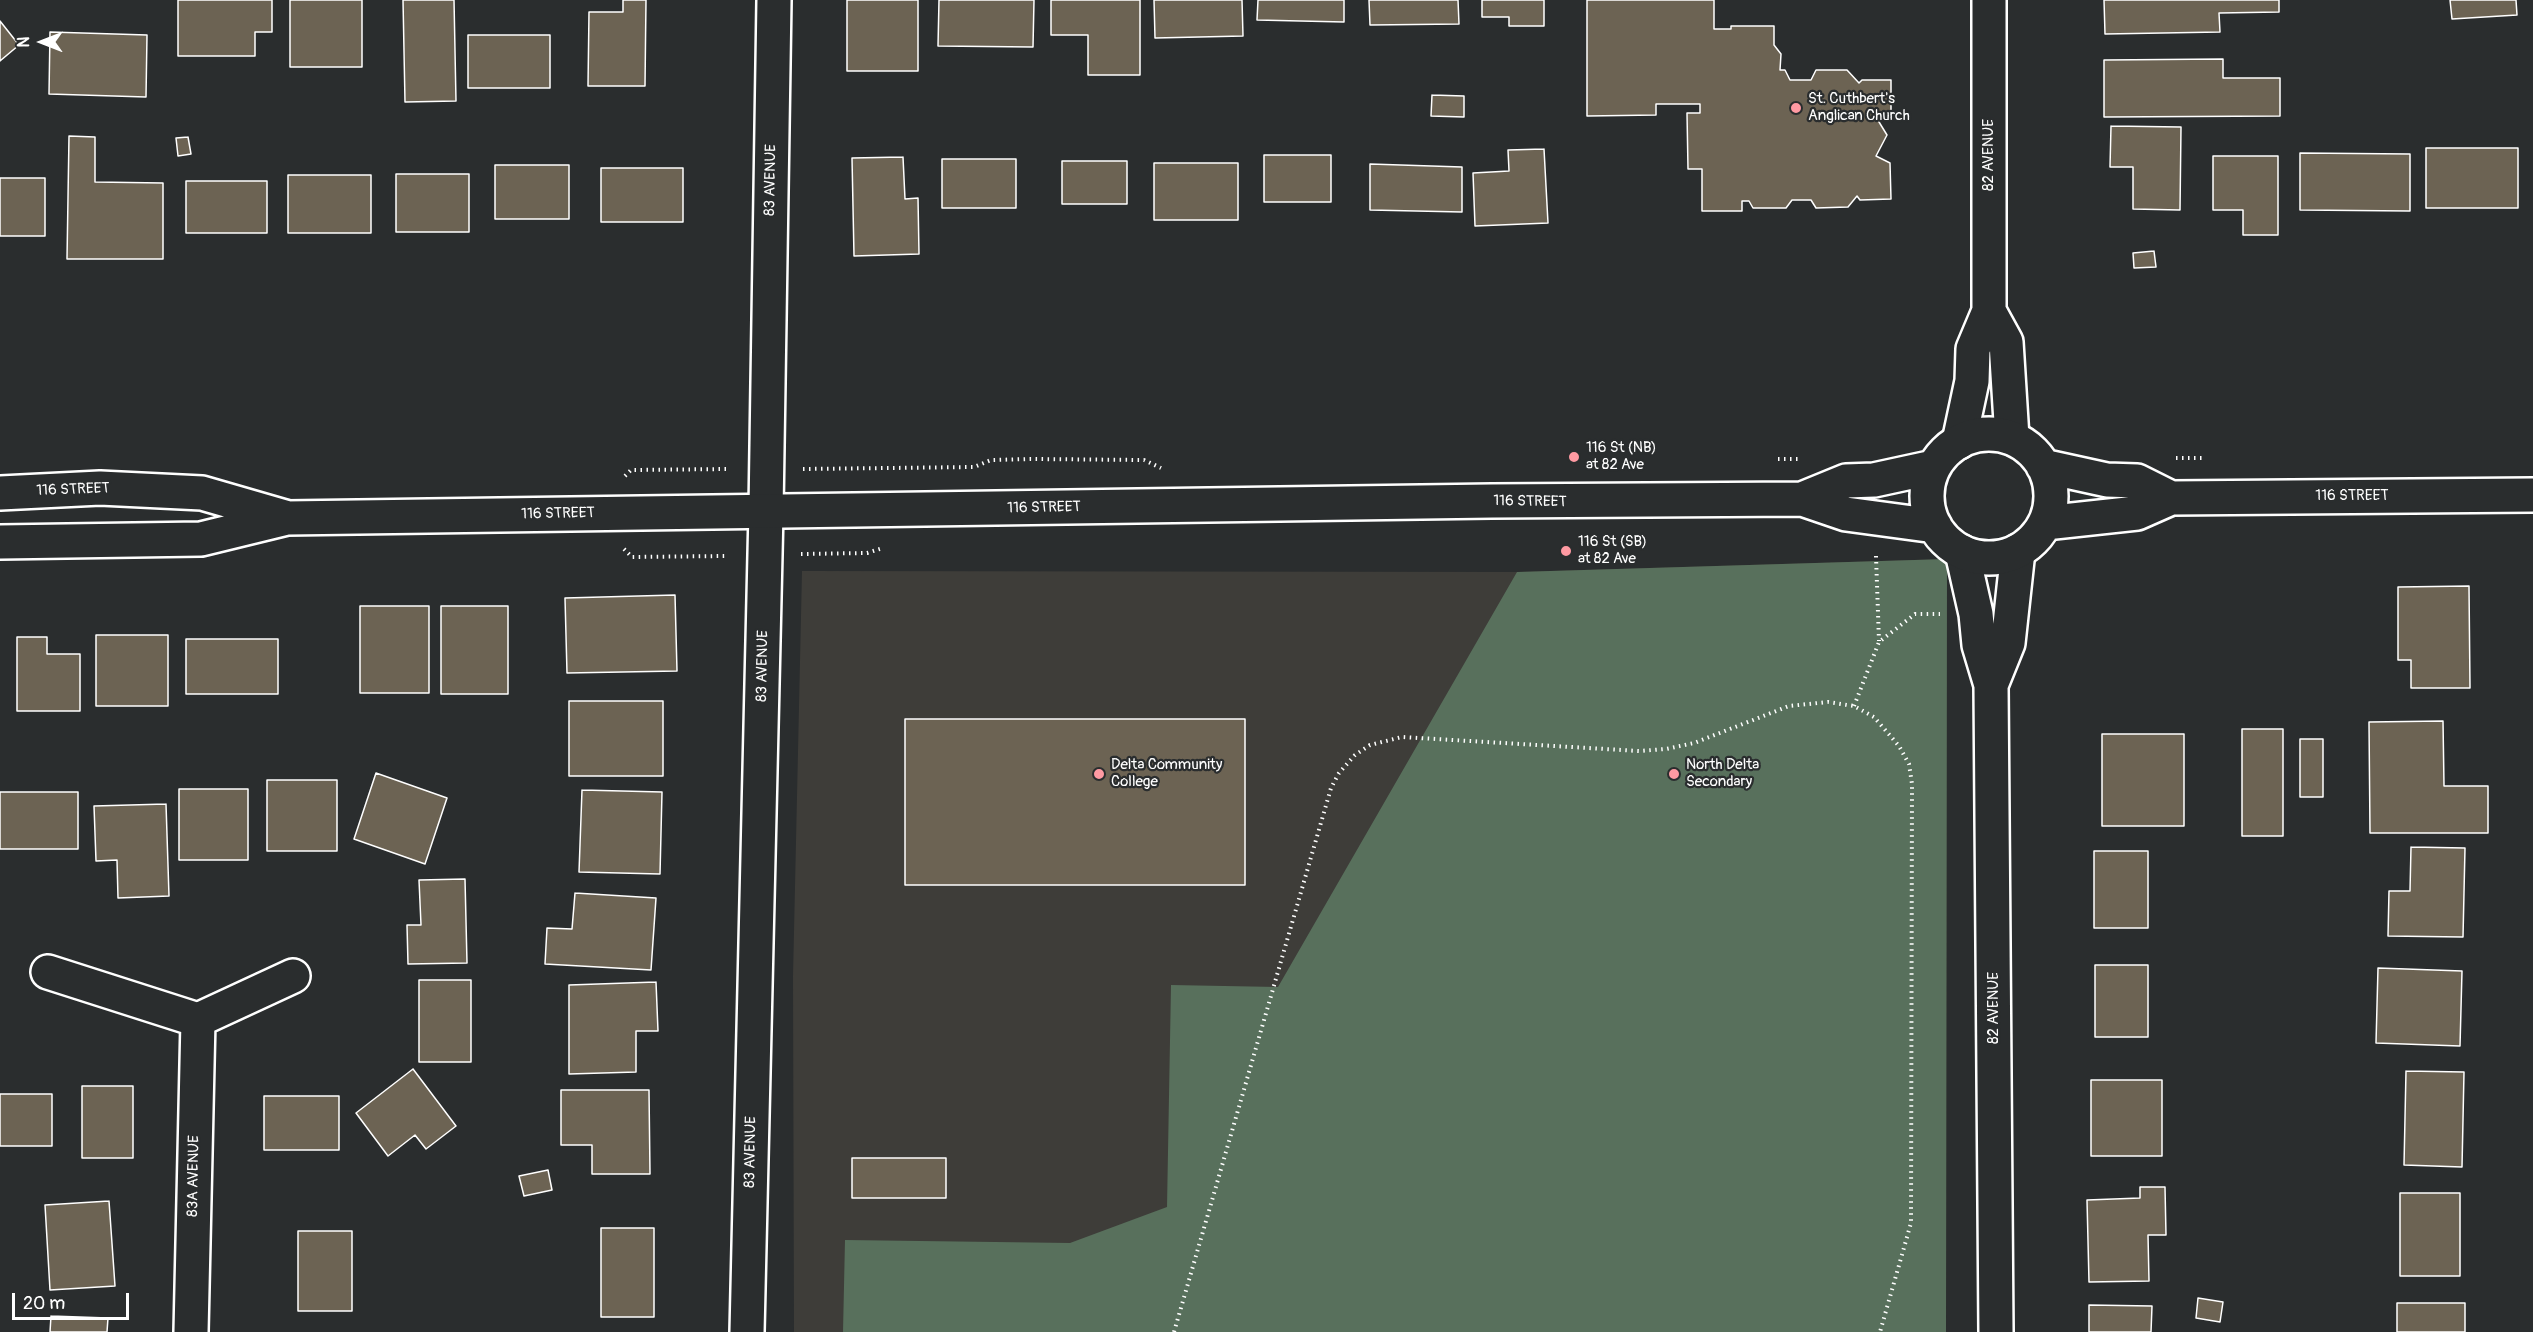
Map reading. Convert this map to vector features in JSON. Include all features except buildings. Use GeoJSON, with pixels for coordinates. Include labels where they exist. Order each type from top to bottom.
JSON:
{"type":"FeatureCollection","features":[{"type":"Feature","properties":{"kind":"street","name":"83 AVENUE"},"geometry":{"type":"LineString","coordinates":[[747,1332],[766,511],[774,0]]}},
{"type":"Feature","properties":{"kind":"street","name":"82 AVENUE"},"geometry":{"type":"LineString","coordinates":[[1959,442],[1972,381],[1973,349],[1989,311],[1989,0]]}},
{"type":"Feature","properties":{"kind":"street","name":"82 AVENUE"},"geometry":{"type":"LineString","coordinates":[[1989,311],[2006,342],[2012,438]]}},
{"type":"Feature","properties":{"kind":"street"},"geometry":{"type":"LineString","coordinates":[[1994,434],[2012,438],[2030,450],[2043,466],[2050,494],[2045,523],[2033,539],[2018,551],[2000,558],[1980,558],[1962,552],[1946,541],[1935,526],[1928,507],[1928,487],[1934,467],[1944,453],[1959,442],[1976,435],[1994,434]]}},
{"type":"Feature","properties":{"kind":"street","name":"116 STREET"},"geometry":{"type":"LineString","coordinates":[[2043,466],[2108,480],[2137,481],[2171,498]]}},
{"type":"Feature","properties":{"kind":"street","name":"116 STREET"},"geometry":{"type":"LineString","coordinates":[[1802,499],[1846,482],[1874,480],[1934,467]]}},
{"type":"Feature","properties":{"kind":"street","name":"116 STREET"},"geometry":{"type":"LineString","coordinates":[[0,493],[100,488],[202,493],[287,518]]}},
{"type":"Feature","properties":{"kind":"street","name":"116 STREET"},"geometry":{"type":"LineString","coordinates":[[2045,523],[2137,513],[2171,498],[2533,495]]}},
{"type":"Feature","properties":{"kind":"street","name":"116 STREET"},"geometry":{"type":"LineString","coordinates":[[0,542],[201,539],[287,518],[1802,499],[1846,514],[1935,526]]}},
{"type":"Feature","properties":{"kind":"street","name":"82 AVENUE"},"geometry":{"type":"LineString","coordinates":[[1990,685],[2008,643],[2018,551]]}},
{"type":"Feature","properties":{"kind":"street","name":"82 AVENUE"},"geometry":{"type":"LineString","coordinates":[[1962,552],[1976,614],[1979,645],[1990,685],[1996,1332]]}},
{"type":"Feature","properties":{"kind":"street"},"geometry":{"type":"LineString","coordinates":[[48,972],[198,1020],[293,976]]}},
{"type":"Feature","properties":{"kind":"street","name":"83A AVENUE"},"geometry":{"type":"LineString","coordinates":[[191,1332],[198,1020]]}},
{"type":"Feature","properties":{"kind":"path"},"geometry":{"type":"LineString","coordinates":[[1775,460],[1808,458]]}},
{"type":"Feature","properties":{"kind":"path"},"geometry":{"type":"LineString","coordinates":[[2173,458],[2206,458]]}},
{"type":"Feature","properties":{"kind":"path"},"geometry":{"type":"LineString","coordinates":[[1854,706],[1879,642],[1876,549]]}},
{"type":"Feature","properties":{"kind":"path"},"geometry":{"type":"LineString","coordinates":[[1879,642],[1915,614],[1944,614]]}},
{"type":"Feature","properties":{"kind":"path"},"geometry":{"type":"LineString","coordinates":[[1174,1332],[1331,788],[1339,773],[1355,755],[1370,745],[1402,737],[1639,751],[1666,749],[1694,743],[1789,706],[1827,702],[1854,706],[1874,717],[1889,731],[1909,764],[1912,784],[1911,1223],[1880,1332]]}},
{"type":"Feature","properties":{"kind":"shaded area","name":"North Delta Secondary"},"geometry":{"type":"Polygon","coordinates":[[[1947,559],[1946,1332],[794,1332],[793,976],[802,571],[1517,572],[1947,559]]]}},
{"type":"Feature","properties":{"kind":"green space","name":"North Delta Secondary"},"geometry":{"type":"Polygon","coordinates":[[[1947,559],[1946,1332],[843,1332],[845,1240],[1070,1243],[1167,1207],[1171,985],[1278,987],[1517,572],[1947,559]]]}},
{"type":"Feature","properties":{"kind":"place","name":"St. Cuthbert's Anglican Church"},"geometry":{"type":"Point","coordinates":[1796,108]}},
{"type":"Feature","properties":{"kind":"place","name":"116 St (NB) at 82 Ave"},"geometry":{"type":"Point","coordinates":[1574,457]}},
{"type":"Feature","properties":{"kind":"place","name":"116 St (SB) at 82 Ave"},"geometry":{"type":"Point","coordinates":[1566,551]}},
{"type":"Feature","properties":{"kind":"place","name":"Delta Community College"},"geometry":{"type":"Point","coordinates":[1099,774]}},
{"type":"Feature","properties":{"kind":"place","name":"North Delta Secondary"},"geometry":{"type":"Point","coordinates":[1674,774]}}]}
